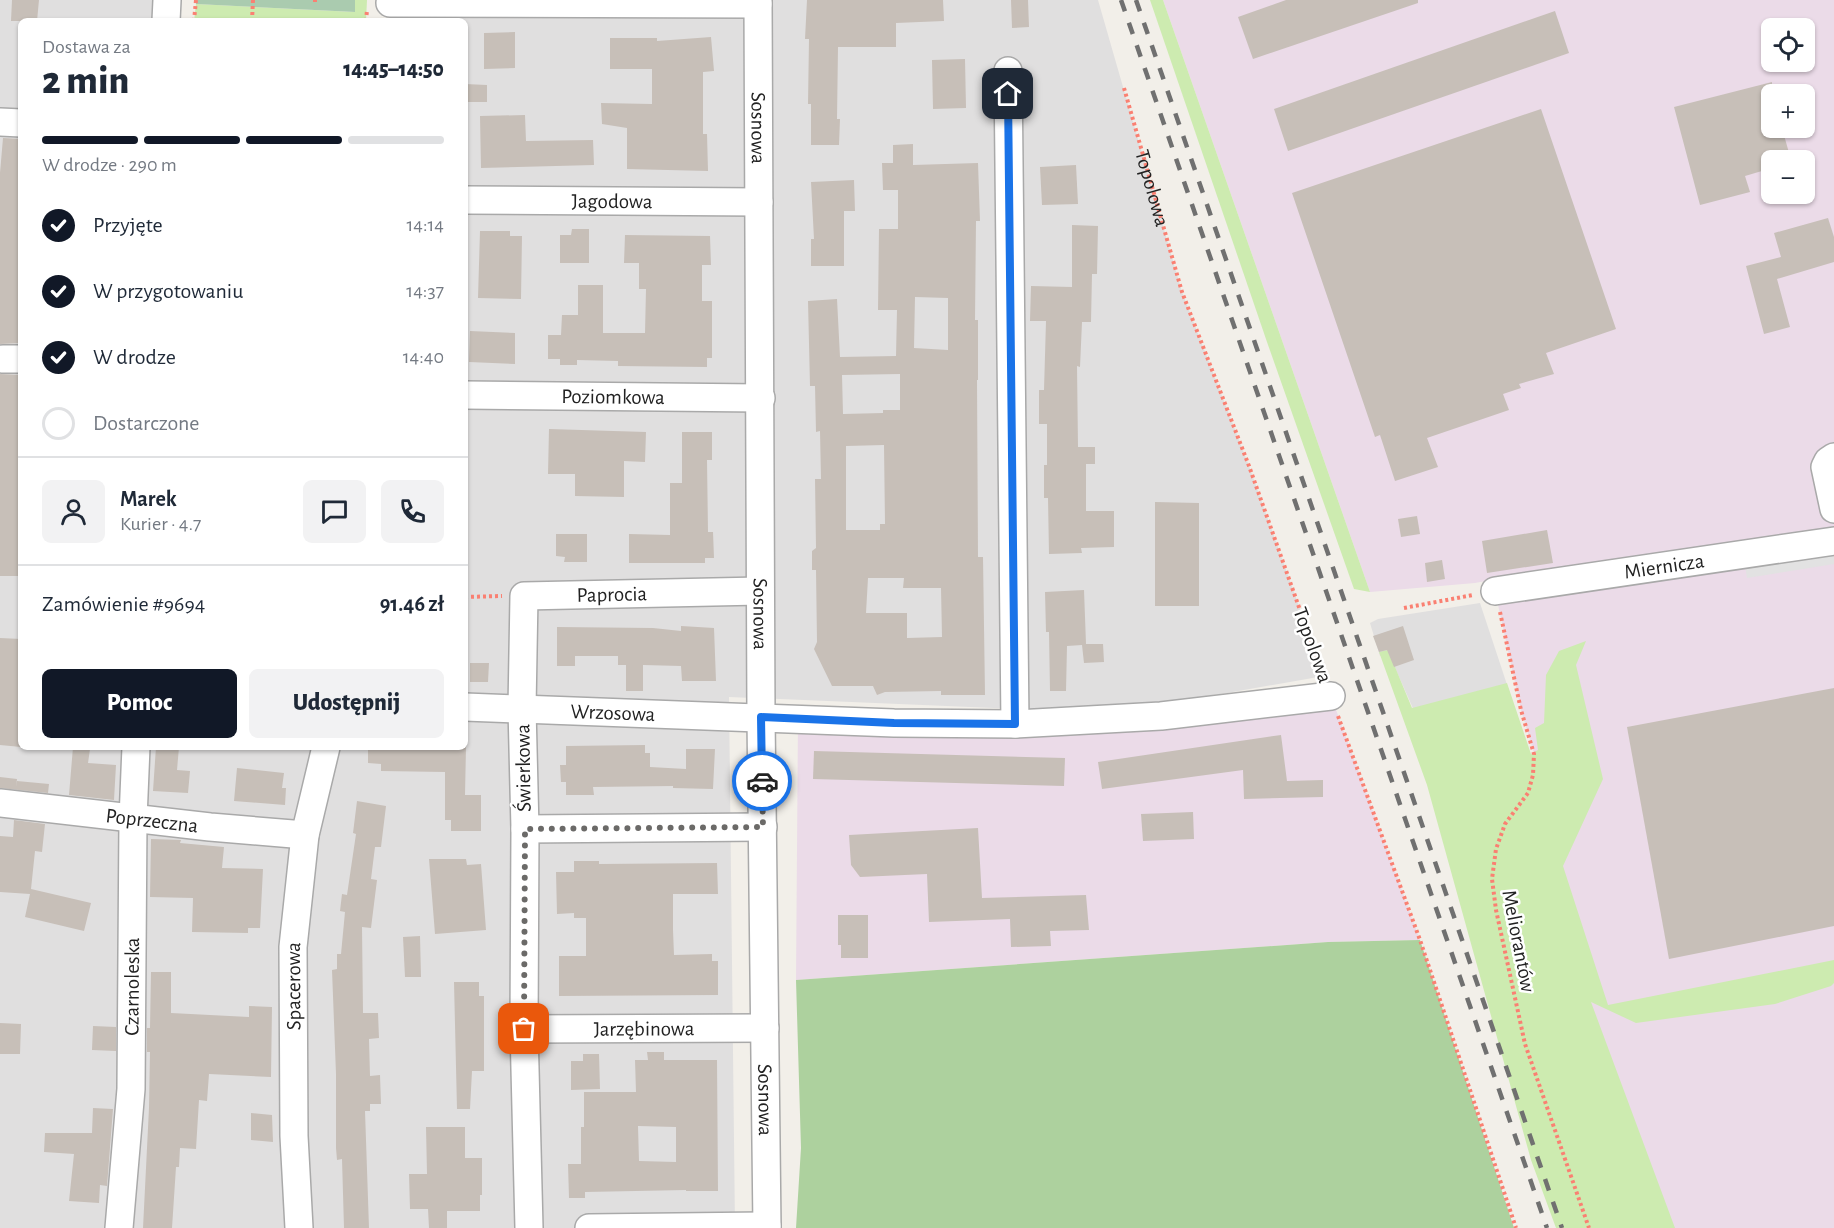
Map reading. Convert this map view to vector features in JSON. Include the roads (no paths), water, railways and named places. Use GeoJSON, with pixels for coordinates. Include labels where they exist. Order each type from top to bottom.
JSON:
{"type":"FeatureCollection","features":[{"type":"Feature","properties":{"kind":"street"},"geometry":{"type":"LineString","coordinates":[[166,18],[167,0]]}},
{"type":"Feature","properties":{"kind":"street"},"geometry":{"type":"LineString","coordinates":[[389,8],[758,2]]}},
{"type":"Feature","properties":{"kind":"street","name":"Sosnowa"},"geometry":{"type":"LineString","coordinates":[[758,2],[760,591],[767,1227]]}},
{"type":"Feature","properties":{"kind":"street"},"geometry":{"type":"LineString","coordinates":[[1008,71],[1015,724]]}},
{"type":"Feature","properties":{"kind":"street"},"geometry":{"type":"LineString","coordinates":[[0,122],[18,123]]}},
{"type":"Feature","properties":{"kind":"street","name":"Jagodowa"},"geometry":{"type":"LineString","coordinates":[[468,200],[759,202]]}},
{"type":"Feature","properties":{"kind":"street","name":"Poziomkowa"},"geometry":{"type":"LineString","coordinates":[[468,395],[761,398]]}},
{"type":"Feature","properties":{"kind":"street"},"geometry":{"type":"LineString","coordinates":[[1834,457],[1825,467],[1834,510]]}},
{"type":"Feature","properties":{"kind":"street","name":"Miernicza"},"geometry":{"type":"LineString","coordinates":[[1484,593],[1834,541]]}},
{"type":"Feature","properties":{"kind":"street","name":"Paprocia"},"geometry":{"type":"LineString","coordinates":[[524,596],[760,591]]}},
{"type":"Feature","properties":{"kind":"street","name":"Świerkowa"},"geometry":{"type":"LineString","coordinates":[[524,596],[522,708],[525,829],[524,1029],[529,1228]]}},
{"type":"Feature","properties":{"kind":"street","name":"Topolowa"},"geometry":{"type":"LineString","coordinates":[[761,717],[894,723],[1015,724],[1161,716],[1331,696]]}},
{"type":"Feature","properties":{"kind":"street","name":"Wrzosowa"},"geometry":{"type":"LineString","coordinates":[[468,707],[761,717]]}},
{"type":"Feature","properties":{"kind":"street","name":"Czarnoleska"},"geometry":{"type":"LineString","coordinates":[[119,1228],[131,1089],[133,819],[136,750]]}},
{"type":"Feature","properties":{"kind":"street","name":"Spacerowa"},"geometry":{"type":"LineString","coordinates":[[299,1228],[294,1136],[293,947],[304,835],[325,750]]}},
{"type":"Feature","properties":{"kind":"street","name":"Poprzeczna"},"geometry":{"type":"LineString","coordinates":[[0,803],[133,819],[304,835]]}},
{"type":"Feature","properties":{"kind":"street"},"geometry":{"type":"LineString","coordinates":[[525,829],[763,827]]}},
{"type":"Feature","properties":{"kind":"street","name":"Jarzębinowa"},"geometry":{"type":"LineString","coordinates":[[524,1029],[765,1028]]}},
{"type":"Feature","properties":{"kind":"street"},"geometry":{"type":"LineString","coordinates":[[589,1228],[767,1227]]}},
{"type":"Feature","properties":{"kind":"railway"},"geometry":{"type":"LineString","coordinates":[[1121,0],[1547,1228]]}},
{"type":"Feature","properties":{"kind":"railway"},"geometry":{"type":"LineString","coordinates":[[1136,0],[1562,1228]]}}]}
